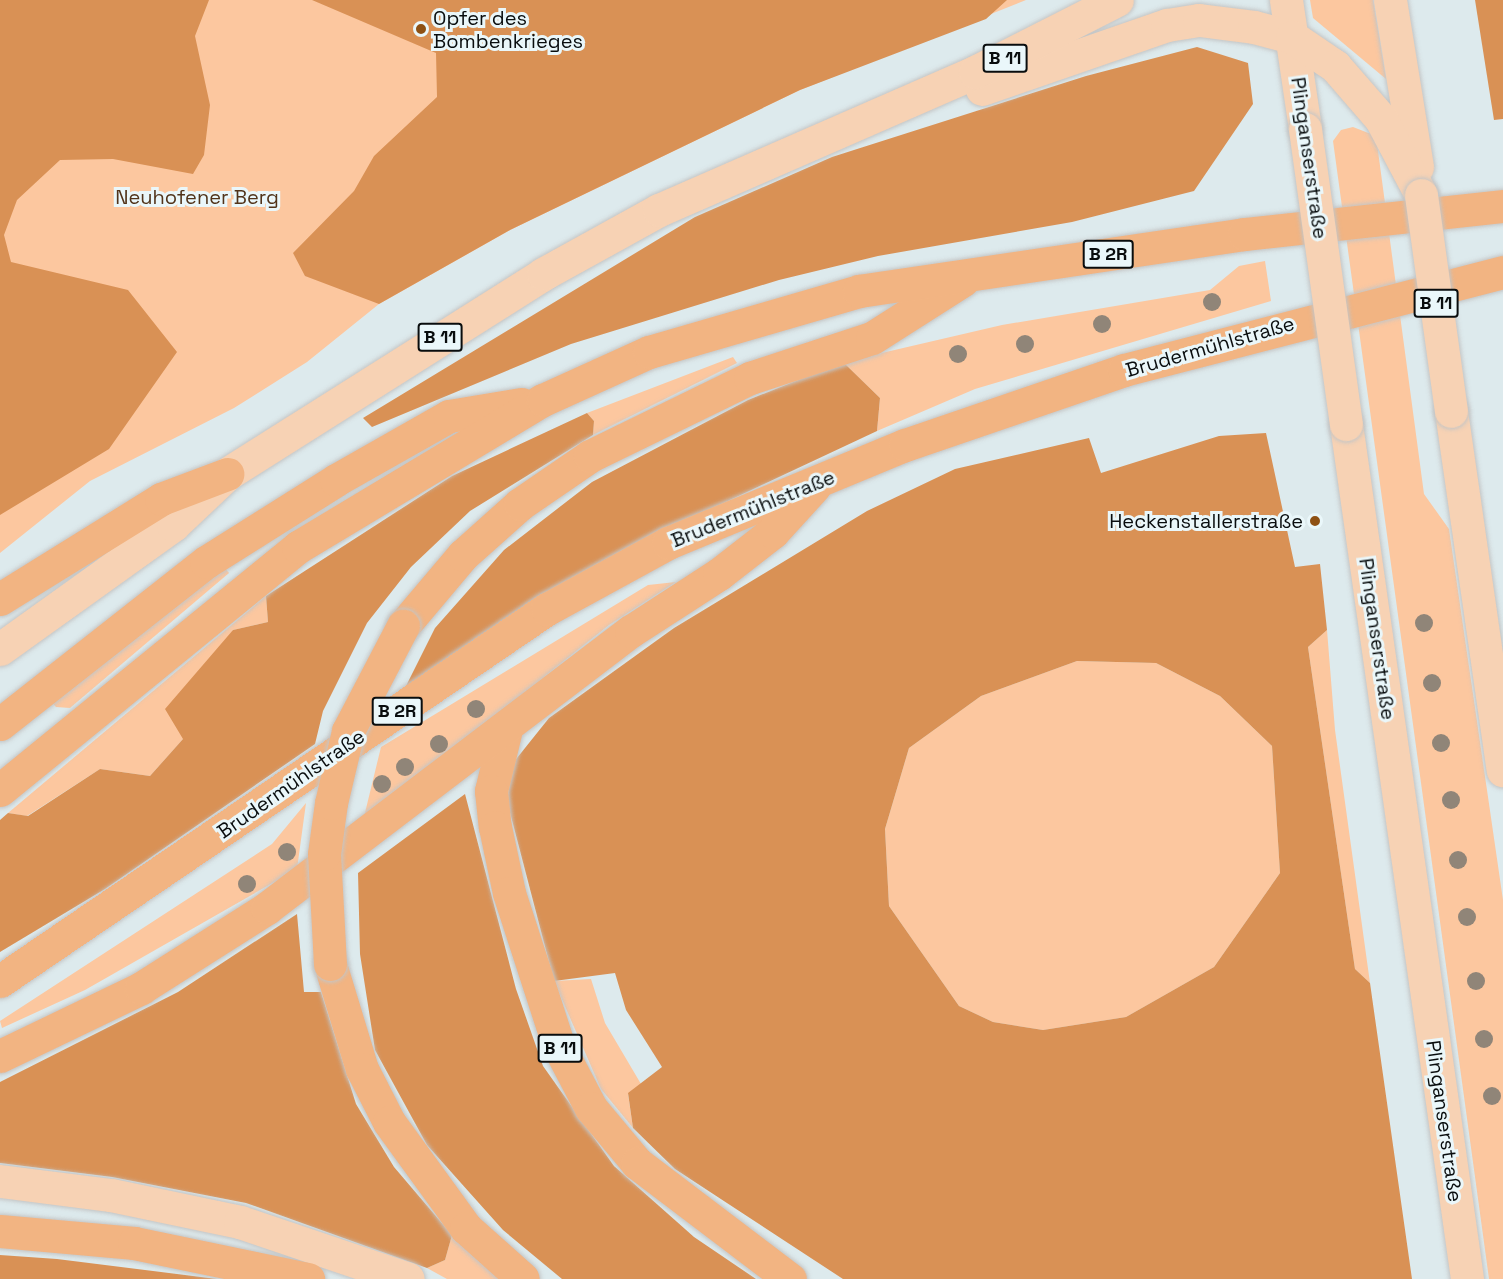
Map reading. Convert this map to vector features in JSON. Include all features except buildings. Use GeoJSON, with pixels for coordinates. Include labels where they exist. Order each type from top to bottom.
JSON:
{"type":"FeatureCollection","features":[{"type":"Feature","properties":{"kind":"highway","name":"B 2R"},"geometry":{"type":"LineString","coordinates":[[0,789],[298,547],[543,400],[649,352],[752,319],[859,291],[1244,234],[1499,207]]}},
{"type":"Feature","properties":{"kind":"highway","name":"Brudermühlstraße"},"geometry":{"type":"LineString","coordinates":[[0,981],[547,609],[668,543],[817,484],[905,445],[1124,370],[1501,272]]}},
{"type":"Feature","properties":{"kind":"highway","name":"B 2R"},"geometry":{"type":"LineString","coordinates":[[523,1279],[466,1228],[389,1122],[358,1060],[330,964],[324,854],[331,803],[348,731],[403,626],[463,555],[520,504],[590,456],[750,378],[872,338],[972,274]]}},
{"type":"Feature","properties":{"kind":"highway"},"geometry":{"type":"LineString","coordinates":[[0,724],[206,562],[336,480],[449,416],[543,400]]}},
{"type":"Feature","properties":{"kind":"highway","name":"B 11"},"geometry":{"type":"LineString","coordinates":[[0,599],[161,499],[227,474]]}},
{"type":"Feature","properties":{"kind":"highway"},"geometry":{"type":"LineString","coordinates":[[0,1056],[141,988],[257,914],[506,729],[631,631],[719,574],[773,532],[817,484]]}},
{"type":"Feature","properties":{"kind":"highway","name":"B 11"},"geometry":{"type":"LineString","coordinates":[[506,729],[491,790],[495,827],[532,975],[564,1057],[591,1108],[637,1163],[790,1279]]}},
{"type":"Feature","properties":{"kind":"highway"},"geometry":{"type":"LineString","coordinates":[[0,1231],[122,1241],[217,1256],[308,1279]]}},
{"type":"Feature","properties":{"kind":"main road","name":"B 11"},"geometry":{"type":"LineString","coordinates":[[227,474],[601,242],[761,162],[890,110],[1079,24],[1117,0]]}},
{"type":"Feature","properties":{"kind":"main road","name":"Plinganserstraße"},"geometry":{"type":"LineString","coordinates":[[1286,0],[1467,1279]]}},
{"type":"Feature","properties":{"kind":"main road","name":"B 11"},"geometry":{"type":"LineString","coordinates":[[1390,0],[1395,117],[1421,195],[1503,770]]}},
{"type":"Feature","properties":{"kind":"main road"},"geometry":{"type":"LineString","coordinates":[[890,110],[981,90],[1178,23],[1228,22],[1292,37],[1335,66],[1395,117]]}},
{"type":"Feature","properties":{"kind":"main road"},"geometry":{"type":"LineString","coordinates":[[0,649],[173,525],[227,474]]}},
{"type":"Feature","properties":{"kind":"main road"},"geometry":{"type":"LineString","coordinates":[[0,1181],[111,1195],[240,1222],[408,1279]]}},
{"type":"Feature","properties":{"kind":"green space","name":"Neuhofener Berg"},"geometry":{"type":"Polygon","coordinates":[[[0,0],[1026,0],[800,90],[510,230],[379,304],[307,362],[234,408],[90,481],[0,553],[0,0]]]}},
{"type":"Feature","properties":{"kind":"green space"},"geometry":{"type":"Polygon","coordinates":[[[1310,0],[1373,0],[1386,79],[1313,18],[1310,0]]]}},
{"type":"Feature","properties":{"kind":"green space"},"geometry":{"type":"Polygon","coordinates":[[[1353,127],[1376,136],[1424,494],[1449,529],[1503,900],[1503,1279],[1489,1279],[1333,141],[1341,130],[1353,127]]]}},
{"type":"Feature","properties":{"kind":"green space"},"geometry":{"type":"Polygon","coordinates":[[[1265,261],[1271,301],[975,389],[877,431],[880,398],[843,362],[1002,325],[1210,290],[1239,266],[1265,261]]]}},
{"type":"Feature","properties":{"kind":"green space"},"geometry":{"type":"Polygon","coordinates":[[[733,357],[737,363],[593,435],[594,421],[587,413],[733,357]]]}},
{"type":"Feature","properties":{"kind":"green space"},"geometry":{"type":"Polygon","coordinates":[[[224,567],[229,573],[70,708],[56,707],[46,696],[224,567]]]}},
{"type":"Feature","properties":{"kind":"green space"},"geometry":{"type":"Polygon","coordinates":[[[676,582],[609,625],[363,821],[381,747],[648,585],[676,582]]]}},
{"type":"Feature","properties":{"kind":"green space"},"geometry":{"type":"Polygon","coordinates":[[[266,596],[268,622],[233,630],[183,739],[150,776],[100,769],[27,816],[8,813],[266,596]]]}},
{"type":"Feature","properties":{"kind":"green space"},"geometry":{"type":"Polygon","coordinates":[[[1327,630],[1335,730],[1370,983],[1355,969],[1308,647],[1327,630]]]}},
{"type":"Feature","properties":{"kind":"green space"},"geometry":{"type":"Polygon","coordinates":[[[1077,661],[1156,663],[1220,696],[1272,746],[1280,873],[1214,967],[1126,1017],[1043,1030],[993,1022],[959,1006],[889,906],[885,829],[909,748],[981,696],[1077,661]]]}},
{"type":"Feature","properties":{"kind":"green space"},"geometry":{"type":"Polygon","coordinates":[[[306,803],[297,869],[85,990],[2,1028],[0,1021],[272,844],[306,803]]]}},
{"type":"Feature","properties":{"kind":"green space"},"geometry":{"type":"Polygon","coordinates":[[[591,979],[605,1023],[641,1084],[628,1094],[633,1128],[601,1089],[554,981],[591,979]]]}},
{"type":"Feature","properties":{"kind":"green space"},"geometry":{"type":"Polygon","coordinates":[[[452,1235],[500,1279],[447,1279],[427,1268],[445,1260],[452,1235]]]}},
{"type":"Feature","properties":{"kind":"shaded area"},"geometry":{"type":"Polygon","coordinates":[[[0,0],[209,0],[195,36],[210,105],[204,155],[193,174],[113,159],[60,160],[17,200],[4,235],[11,262],[128,290],[177,352],[109,449],[0,515],[0,0]]]}},
{"type":"Feature","properties":{"kind":"shaded area"},"geometry":{"type":"Polygon","coordinates":[[[312,0],[1007,0],[986,19],[800,90],[510,230],[379,304],[305,276],[293,253],[354,191],[374,156],[437,97],[436,53],[312,0]]]}},
{"type":"Feature","properties":{"kind":"shaded area"},"geometry":{"type":"Polygon","coordinates":[[[1475,0],[1503,0],[1503,119],[1494,120],[1475,0]]]}},
{"type":"Feature","properties":{"kind":"shaded area"},"geometry":{"type":"Polygon","coordinates":[[[1197,47],[1248,63],[1253,104],[1194,191],[1072,222],[878,256],[779,280],[571,344],[372,427],[363,418],[695,217],[832,157],[1086,76],[1197,47]]]}},
{"type":"Feature","properties":{"kind":"shaded area"},"geometry":{"type":"Polygon","coordinates":[[[843,362],[880,398],[877,431],[677,525],[405,688],[435,628],[504,550],[592,482],[748,400],[843,362]]]}},
{"type":"Feature","properties":{"kind":"shaded area"},"geometry":{"type":"Polygon","coordinates":[[[587,413],[594,421],[593,435],[470,511],[411,567],[367,623],[323,711],[315,744],[105,889],[0,952],[0,820],[8,813],[28,816],[100,769],[150,776],[183,739],[165,709],[233,630],[268,622],[266,596],[452,476],[587,413]]]}},
{"type":"Feature","properties":{"kind":"shaded area"},"geometry":{"type":"Polygon","coordinates":[[[1266,433],[1295,567],[1320,564],[1327,630],[1308,647],[1355,969],[1370,983],[1412,1279],[843,1279],[675,1169],[633,1128],[628,1093],[662,1067],[626,1010],[615,973],[554,981],[507,801],[513,763],[549,718],[674,628],[867,511],[955,469],[1089,438],[1101,473],[1219,436],[1266,433]],[[1077,661],[981,696],[909,748],[885,829],[889,906],[959,1006],[993,1022],[1043,1030],[1126,1017],[1214,967],[1280,873],[1272,746],[1220,696],[1156,663],[1077,661]]]}},
{"type":"Feature","properties":{"kind":"shaded area"},"geometry":{"type":"Polygon","coordinates":[[[465,794],[516,989],[543,1066],[614,1166],[694,1237],[756,1279],[562,1279],[503,1230],[427,1145],[375,1050],[360,954],[358,873],[465,794]]]}},
{"type":"Feature","properties":{"kind":"shaded area"},"geometry":{"type":"Polygon","coordinates":[[[297,914],[304,992],[321,992],[356,1104],[394,1167],[452,1235],[445,1260],[427,1268],[246,1203],[112,1177],[0,1163],[0,1082],[178,992],[297,914]]]}},
{"type":"Feature","properties":{"kind":"shaded area"},"geometry":{"type":"Polygon","coordinates":[[[0,1255],[57,1259],[217,1279],[0,1279],[0,1255]]]}},
{"type":"Feature","properties":{"kind":"place","name":"Opfer des Bombenkrieges"},"geometry":{"type":"Point","coordinates":[421,29]}},
{"type":"Feature","properties":{"kind":"place","name":"Heckenstallerstraße"},"geometry":{"type":"Point","coordinates":[1315,521]}}]}
